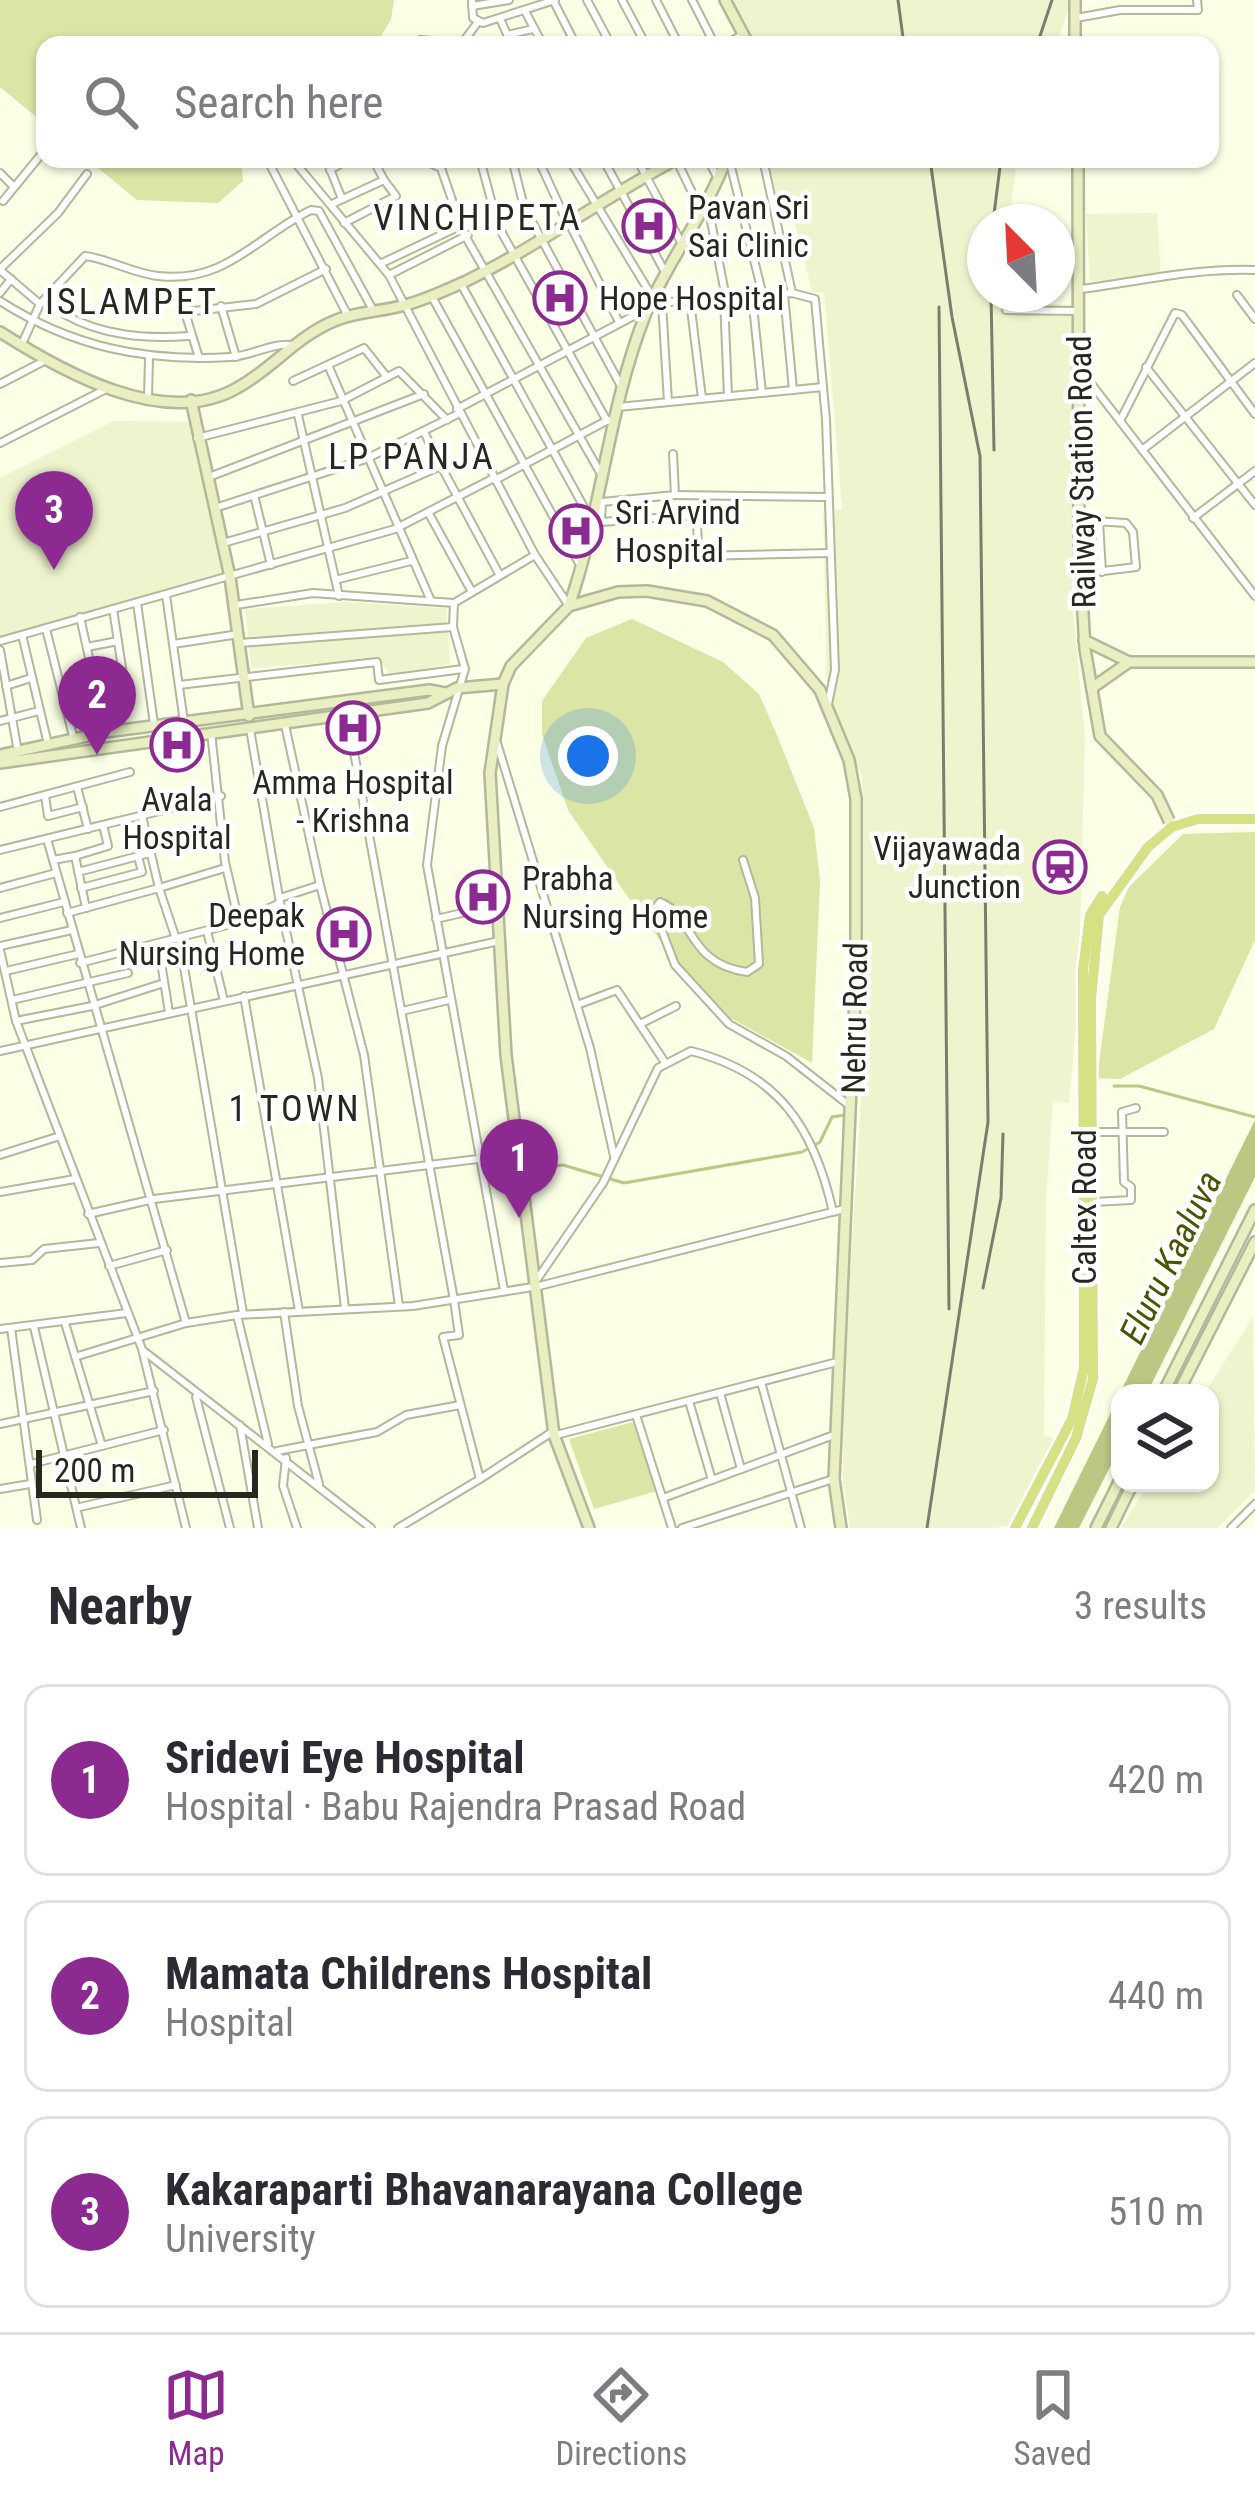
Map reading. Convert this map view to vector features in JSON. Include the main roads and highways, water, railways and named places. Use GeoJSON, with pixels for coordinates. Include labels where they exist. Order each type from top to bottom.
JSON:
{"type":"FeatureCollection","features":[{"type":"Feature","properties":{"kind":"main road","name":"Caltex Road"},"geometry":{"type":"LineString","coordinates":[[1016,1528],[1072,1419],[1084,1368],[1083,970],[1090,915],[1172,827],[1198,819],[1255,819]]}},
{"type":"Feature","properties":{"kind":"main road","name":"Caltex Road"},"geometry":{"type":"LineString","coordinates":[[1032,1528],[1054,1488],[1091,1392],[1094,1132],[1090,999],[1097,922],[1120,883]]}},
{"type":"Feature","properties":{"kind":"waterway"},"geometry":{"type":"LineString","coordinates":[[1114,1086],[1139,1086],[1255,1117]]}},
{"type":"Feature","properties":{"kind":"waterway"},"geometry":{"type":"LineString","coordinates":[[495,1173],[563,1165],[624,1183],[802,1152],[820,1142],[832,1117],[845,1115]]}},
{"type":"Feature","properties":{"kind":"railway"},"geometry":{"type":"LineString","coordinates":[[898,0],[903,36]]}},
{"type":"Feature","properties":{"kind":"railway"},"geometry":{"type":"LineString","coordinates":[[1040,36],[1052,0]]}},
{"type":"Feature","properties":{"kind":"railway"},"geometry":{"type":"LineString","coordinates":[[927,1528],[988,1122],[980,456],[952,317],[931,168]]}},
{"type":"Feature","properties":{"kind":"railway"},"geometry":{"type":"LineString","coordinates":[[995,204],[1000,168]]}},
{"type":"Feature","properties":{"kind":"railway"},"geometry":{"type":"LineString","coordinates":[[939,307],[949,1309]]}},
{"type":"Feature","properties":{"kind":"railway"},"geometry":{"type":"LineString","coordinates":[[991,312],[994,450]]}},
{"type":"Feature","properties":{"kind":"railway"},"geometry":{"type":"LineString","coordinates":[[983,1288],[1001,1198],[1003,1134]]}},
{"type":"Feature","properties":{"kind":"place","name":"Pavan Sri Sai Clinic"},"geometry":{"type":"Point","coordinates":[649,226]}},
{"type":"Feature","properties":{"kind":"place","name":"Hope Hospital"},"geometry":{"type":"Point","coordinates":[560,298]}},
{"type":"Feature","properties":{"kind":"place","name":"Sri Arvind Hospital"},"geometry":{"type":"Point","coordinates":[576,531]}},
{"type":"Feature","properties":{"kind":"place","name":"Kakaraparti Bhavanarayana College"},"geometry":{"type":"Point","coordinates":[54,570]}},
{"type":"Feature","properties":{"kind":"place","name":"Amma Hospital - Krishna"},"geometry":{"type":"Point","coordinates":[353,728]}},
{"type":"Feature","properties":{"kind":"place","name":"Avala Hospital"},"geometry":{"type":"Point","coordinates":[177,745]}},
{"type":"Feature","properties":{"kind":"place","name":"Mamata Childrens Hospital"},"geometry":{"type":"Point","coordinates":[97,755]}},
{"type":"Feature","properties":{"kind":"place","name":"Vijayawada Junction"},"geometry":{"type":"Point","coordinates":[1060,867]}},
{"type":"Feature","properties":{"kind":"place","name":"Prabha Nursing Home"},"geometry":{"type":"Point","coordinates":[483,897]}},
{"type":"Feature","properties":{"kind":"place","name":"Deepak Nursing Home"},"geometry":{"type":"Point","coordinates":[344,934]}},
{"type":"Feature","properties":{"kind":"place","name":"Sridevi Eye Hospital"},"geometry":{"type":"Point","coordinates":[519,1218]}},
{"type":"Feature","properties":{"kind":"district","name":"VINCHIPETA"},"geometry":{"type":"Point","coordinates":[478,217]}},
{"type":"Feature","properties":{"kind":"district","name":"ISLAMPET"},"geometry":{"type":"Point","coordinates":[132,301]}},
{"type":"Feature","properties":{"kind":"district","name":"LP PANJA"},"geometry":{"type":"Point","coordinates":[412,456]}},
{"type":"Feature","properties":{"kind":"district","name":"1 TOWN"},"geometry":{"type":"Point","coordinates":[295,1108]}},
{"type":"Feature","properties":{"kind":"water label","name":"Eluru Kaaluva"},"geometry":{"type":"Point","coordinates":[1170,1257]}}]}
